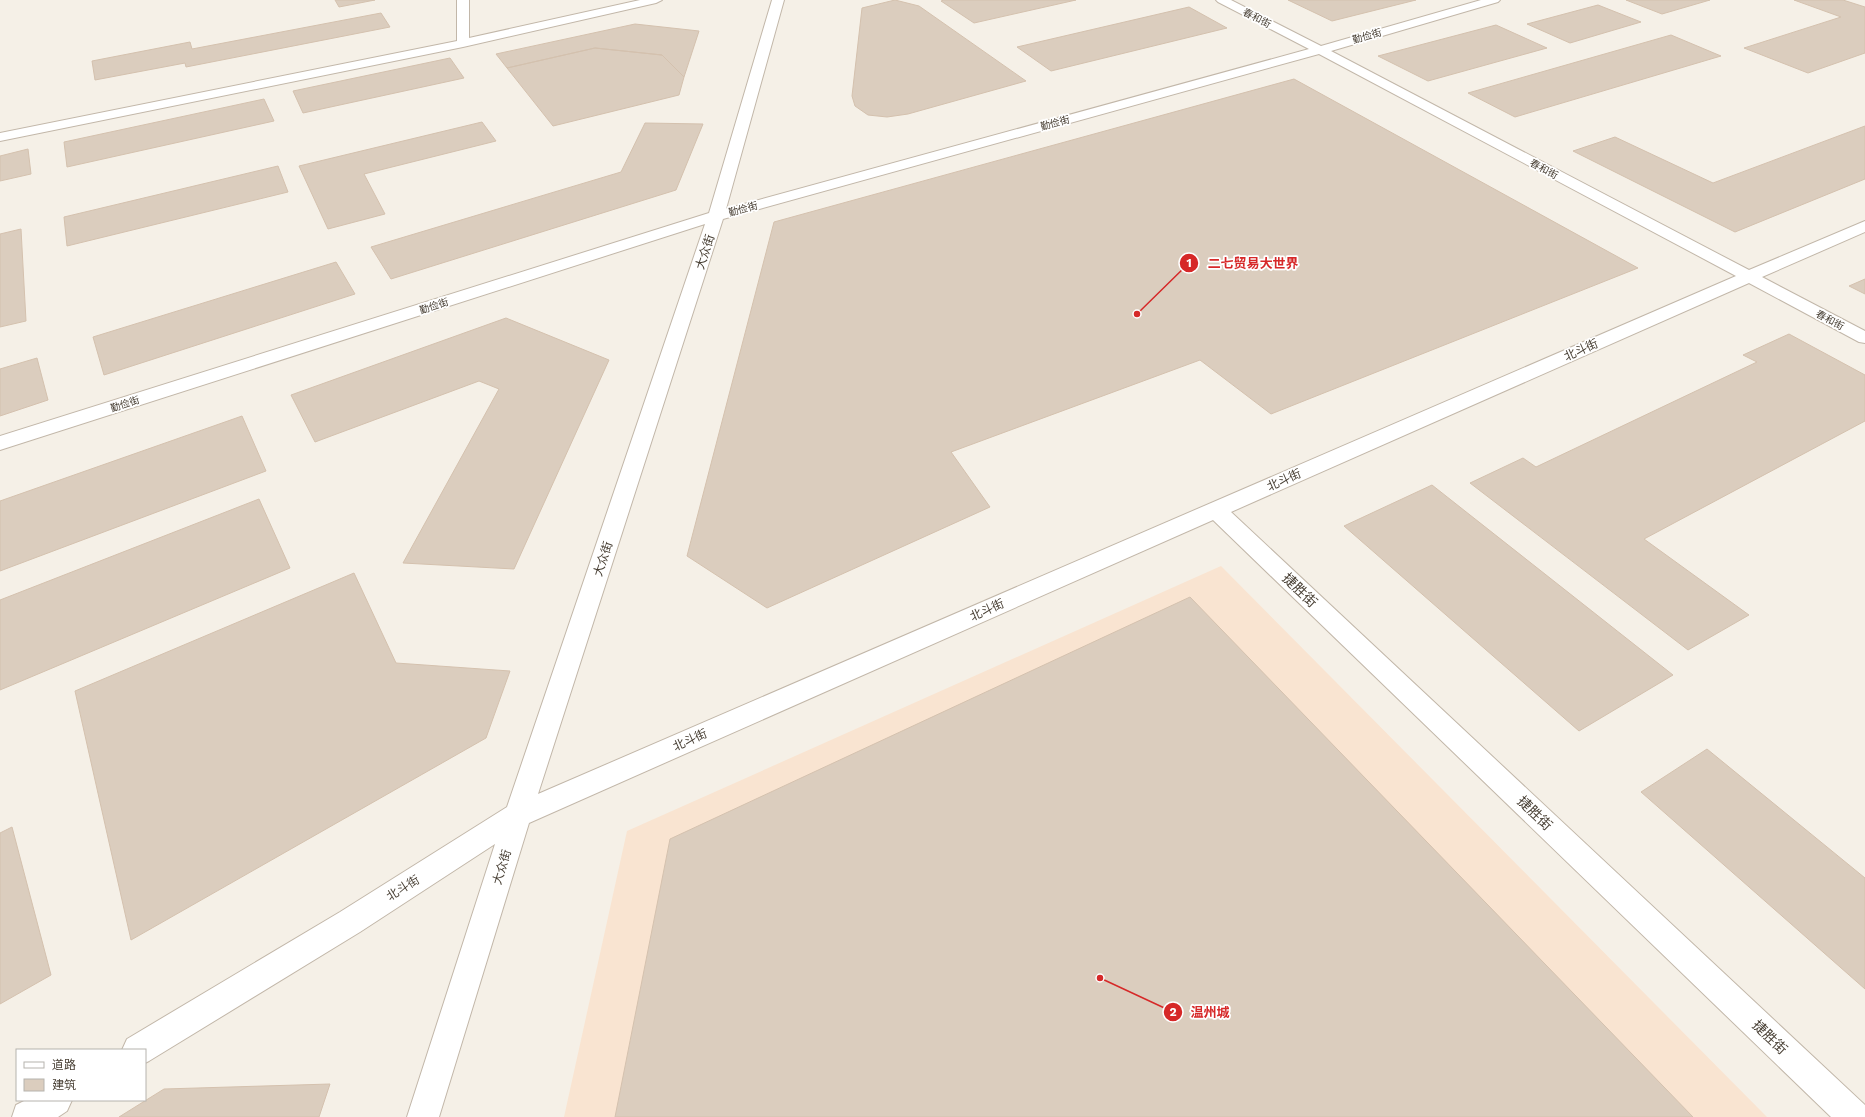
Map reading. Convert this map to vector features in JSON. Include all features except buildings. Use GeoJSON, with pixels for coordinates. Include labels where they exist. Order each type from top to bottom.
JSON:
{"type":"FeatureCollection","features":[{"type":"Feature","properties":{"kind":"street"},"geometry":{"type":"LineString","coordinates":[[463,43],[464,0]]}},
{"type":"Feature","properties":{"kind":"street"},"geometry":{"type":"LineString","coordinates":[[0,137],[463,43],[656,0]]}},
{"type":"Feature","properties":{"kind":"street","name":"大众街"},"geometry":{"type":"LineString","coordinates":[[423,1117],[518,815],[716,216],[778,0]]}},
{"type":"Feature","properties":{"kind":"street","name":"春和街"},"geometry":{"type":"LineString","coordinates":[[1222,0],[1320,50],[1865,338]]}},
{"type":"Feature","properties":{"kind":"street","name":"勤俭街"},"geometry":{"type":"LineString","coordinates":[[0,443],[716,216],[1320,50],[1494,0]]}},
{"type":"Feature","properties":{"kind":"street","name":"北斗街"},"geometry":{"type":"LineString","coordinates":[[140,1049],[350,922],[518,815],[1865,226]]}},
{"type":"Feature","properties":{"kind":"street","name":"捷胜街"},"geometry":{"type":"LineString","coordinates":[[1216,510],[1854,1117]]}},
{"type":"Feature","properties":{"kind":"street"},"geometry":{"type":"LineString","coordinates":[[28,1117],[54,1101]]}},
{"type":"Feature","properties":{"kind":"shaded area"},"geometry":{"type":"Polygon","coordinates":[[[1221,566],[1767,1117],[564,1117],[627,831],[1221,566]]]}},
{"type":"Feature","properties":{"kind":"place","name":"二七贸易大世界"},"geometry":{"type":"Point","coordinates":[1137,314]}},
{"type":"Feature","properties":{"kind":"place","name":"温州城"},"geometry":{"type":"Point","coordinates":[1100,978]}}]}
